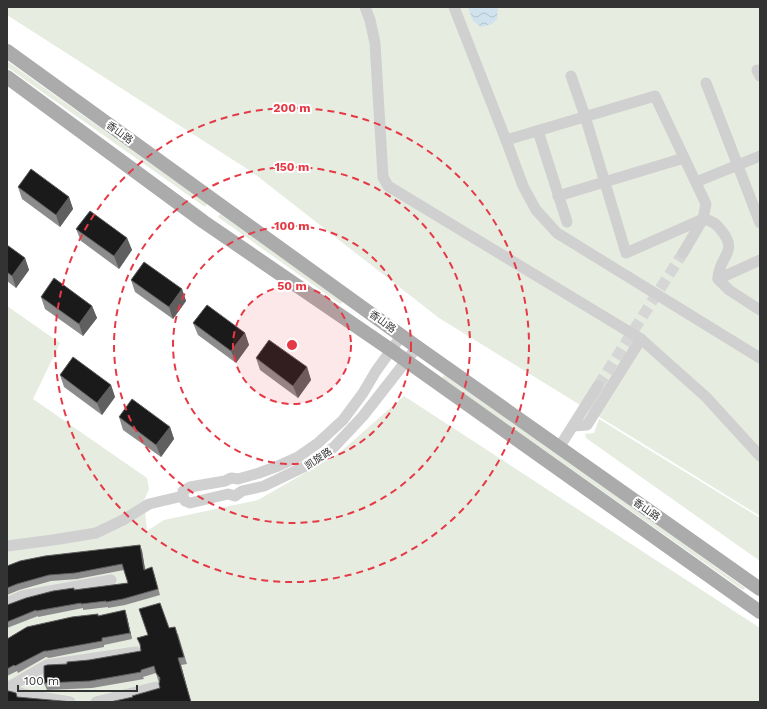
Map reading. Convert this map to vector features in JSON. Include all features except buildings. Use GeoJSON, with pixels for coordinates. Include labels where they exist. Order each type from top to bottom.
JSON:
{"type":"FeatureCollection","features":[{"type":"Feature","properties":{"kind":"main road","name":"香山路"},"geometry":{"type":"LineString","coordinates":[[7,51],[402,334],[417,347],[560,446],[760,589]]}},
{"type":"Feature","properties":{"kind":"main road","name":"香山路"},"geometry":{"type":"LineString","coordinates":[[7,77],[204,222],[391,350],[760,612]]}},
{"type":"Feature","properties":{"kind":"street"},"geometry":{"type":"LineString","coordinates":[[364,7],[370,20],[375,43],[383,178],[388,186],[641,339],[706,397],[760,456]]}},
{"type":"Feature","properties":{"kind":"street"},"geometry":{"type":"LineString","coordinates":[[454,7],[526,192],[536,210],[557,233],[760,358]]}},
{"type":"Feature","properties":{"kind":"street"},"geometry":{"type":"LineString","coordinates":[[571,76],[585,116],[626,253],[703,219],[712,221],[718,226],[730,242],[729,248],[718,270],[718,279],[729,290],[760,310]]}},
{"type":"Feature","properties":{"kind":"street"},"geometry":{"type":"LineString","coordinates":[[706,83],[760,223]]}},
{"type":"Feature","properties":{"kind":"street"},"geometry":{"type":"LineString","coordinates":[[506,140],[655,96],[706,204],[703,219],[683,253]]}},
{"type":"Feature","properties":{"kind":"street"},"geometry":{"type":"LineString","coordinates":[[538,131],[567,222]]}},
{"type":"Feature","properties":{"kind":"street"},"geometry":{"type":"LineString","coordinates":[[696,182],[760,156]]}},
{"type":"Feature","properties":{"kind":"street"},"geometry":{"type":"LineString","coordinates":[[558,196],[684,158]]}},
{"type":"Feature","properties":{"kind":"street"},"geometry":{"type":"LineString","coordinates":[[718,279],[760,260]]}},
{"type":"Feature","properties":{"kind":"street","name":"凯旋路"},"geometry":{"type":"LineString","coordinates":[[182,496],[183,491],[190,487],[225,481],[230,478],[238,479],[259,473],[298,456],[318,443],[342,420],[351,409],[402,334]]}},
{"type":"Feature","properties":{"kind":"street"},"geometry":{"type":"LineString","coordinates":[[573,426],[587,425],[641,339]]}},
{"type":"Feature","properties":{"kind":"street","name":"凯旋路"},"geometry":{"type":"LineString","coordinates":[[182,496],[185,501],[190,503],[228,494],[235,496],[242,491],[264,486],[314,462],[334,447],[362,416],[417,347]]}},
{"type":"Feature","properties":{"kind":"street"},"geometry":{"type":"LineString","coordinates":[[560,446],[598,386]]}},
{"type":"Feature","properties":{"kind":"street"},"geometry":{"type":"LineString","coordinates":[[238,479],[243,484],[242,491]]}},
{"type":"Feature","properties":{"kind":"street"},"geometry":{"type":"LineString","coordinates":[[225,481],[224,487],[228,494]]}},
{"type":"Feature","properties":{"kind":"street","name":"凯旋路"},"geometry":{"type":"LineString","coordinates":[[7,546],[96,533],[123,520],[150,504],[182,496]]}},
{"type":"Feature","properties":{"kind":"street"},"geometry":{"type":"LineString","coordinates":[[7,603],[22,596],[111,580]]}},
{"type":"Feature","properties":{"kind":"street"},"geometry":{"type":"LineString","coordinates":[[7,689],[46,665],[136,652]]}},
{"type":"Feature","properties":{"kind":"street"},"geometry":{"type":"LineString","coordinates":[[96,702],[156,687]]}},
{"type":"Feature","properties":{"kind":"street"},"geometry":{"type":"LineString","coordinates":[[7,689],[27,695],[70,702]]}},
{"type":"Feature","properties":{"kind":"shaded area"},"geometry":{"type":"Polygon","coordinates":[[[7,7],[760,7],[760,516],[439,318],[252,172],[7,15],[7,7]]]}},
{"type":"Feature","properties":{"kind":"shaded area"},"geometry":{"type":"Polygon","coordinates":[[[7,61],[207,204],[205,207],[7,67],[7,61]]]}},
{"type":"Feature","properties":{"kind":"shaded area"},"geometry":{"type":"Polygon","coordinates":[[[220,214],[343,302],[340,304],[218,217],[220,214]]]}},
{"type":"Feature","properties":{"kind":"shaded area"},"geometry":{"type":"Polygon","coordinates":[[[7,306],[60,343],[33,399],[147,478],[149,489],[144,501],[147,531],[164,520],[258,500],[338,454],[404,396],[760,628],[760,702],[7,702],[7,306]]]}},
{"type":"Feature","properties":{"kind":"shaded area"},"geometry":{"type":"Polygon","coordinates":[[[444,375],[511,422],[521,427],[745,588],[743,590],[442,378],[444,375]]]}},
{"type":"Feature","properties":{"kind":"shaded area"},"geometry":{"type":"Polygon","coordinates":[[[599,419],[760,518],[760,561],[586,438],[585,434],[594,433],[599,419]]]}},
{"type":"Feature","properties":{"kind":"water"},"geometry":{"type":"Polygon","coordinates":[[[468,7],[498,7],[497,19],[492,24],[481,27],[473,21],[468,7]]]}},
{"type":"Feature","properties":{"kind":"tunnel"},"geometry":{"type":"LineString","coordinates":[[598,386],[683,253]]}}]}
